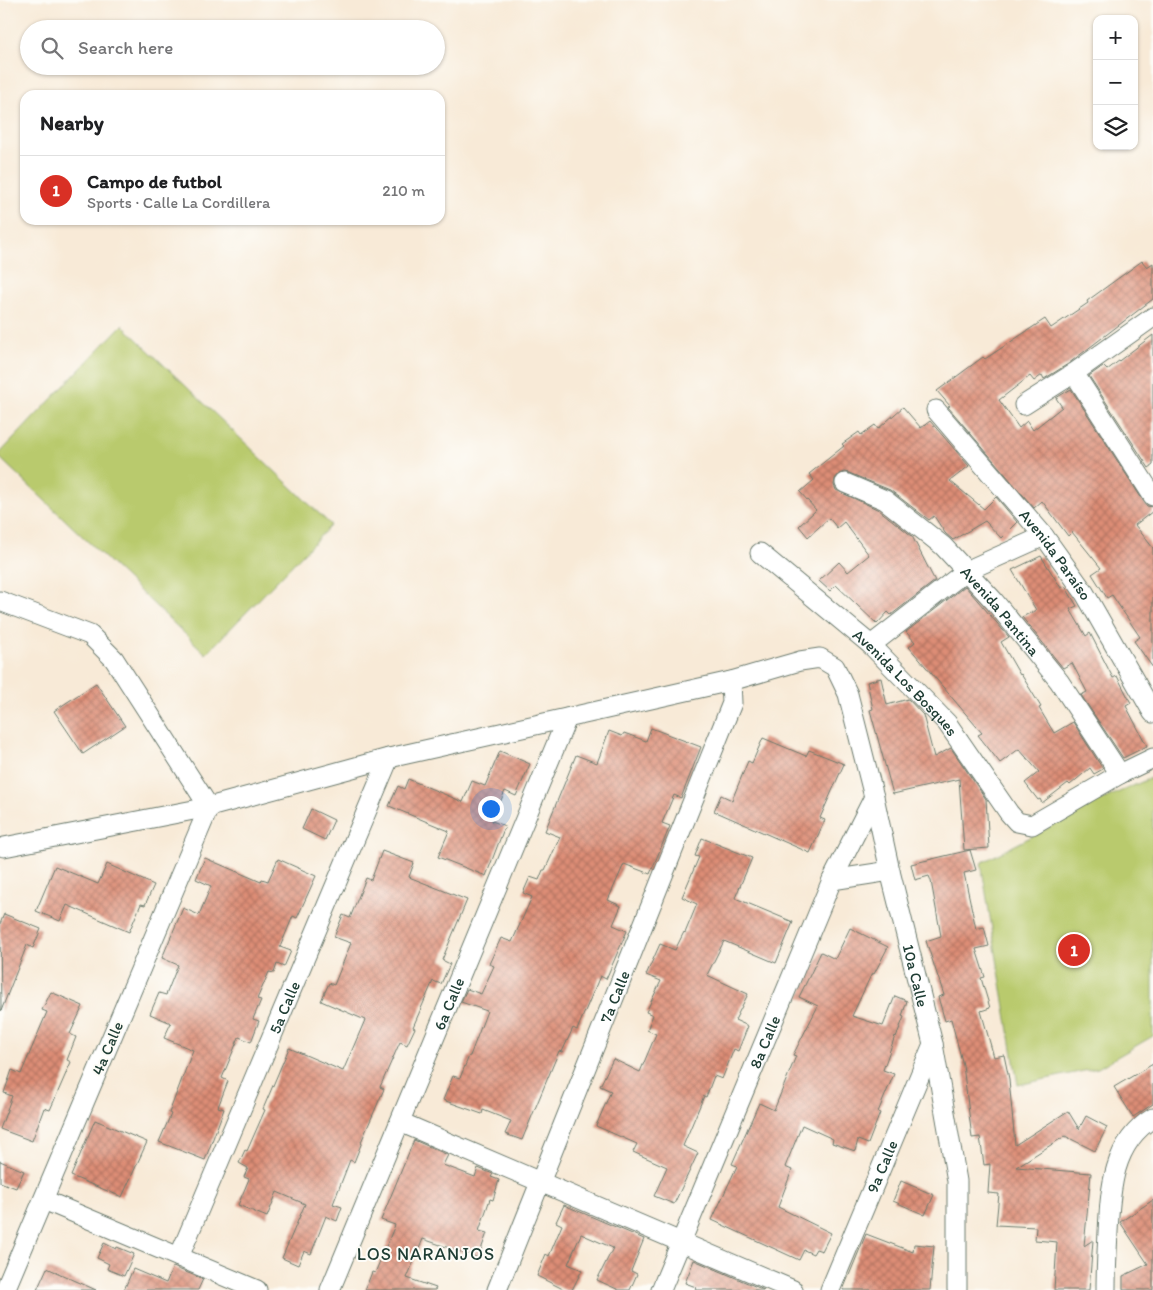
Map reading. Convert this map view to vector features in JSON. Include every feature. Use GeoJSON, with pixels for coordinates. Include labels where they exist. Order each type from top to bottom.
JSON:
{"type":"FeatureCollection","features":[{"type":"Feature","properties":{"kind":"street"},"geometry":{"type":"LineString","coordinates":[[1024,405],[1152,319]]}},
{"type":"Feature","properties":{"kind":"street"},"geometry":{"type":"LineString","coordinates":[[1074,373],[1153,496]]}},
{"type":"Feature","properties":{"kind":"street","name":"Avenida Paraíso"},"geometry":{"type":"LineString","coordinates":[[936,410],[1044,536],[1084,592],[1153,713]]}},
{"type":"Feature","properties":{"kind":"street","name":"Avenida Pantina"},"geometry":{"type":"LineString","coordinates":[[845,483],[885,500],[943,546],[994,600],[1059,681],[1120,774]]}},
{"type":"Feature","properties":{"kind":"street"},"geometry":{"type":"LineString","coordinates":[[872,644],[966,571],[1044,536]]}},
{"type":"Feature","properties":{"kind":"street","name":"Avenida Los Bosques"},"geometry":{"type":"LineString","coordinates":[[760,553],[872,644],[947,723],[1009,814],[1017,822],[1032,826],[1120,774]]}},
{"type":"Feature","properties":{"kind":"street"},"geometry":{"type":"LineString","coordinates":[[0,601],[90,636],[102,647],[114,659],[209,807]]}},
{"type":"Feature","properties":{"kind":"street","name":"10a Calle"},"geometry":{"type":"LineString","coordinates":[[732,681],[800,661],[820,658],[836,667],[848,694],[933,1044],[957,1181],[958,1290]]}},
{"type":"Feature","properties":{"kind":"street"},"geometry":{"type":"LineString","coordinates":[[1,845],[209,807],[389,758],[732,681]]}},
{"type":"Feature","properties":{"kind":"street","name":"7a Calle"},"geometry":{"type":"LineString","coordinates":[[497,1290],[732,703],[732,681]]}},
{"type":"Feature","properties":{"kind":"street","name":"6a Calle"},"geometry":{"type":"LineString","coordinates":[[330,1290],[567,718]]}},
{"type":"Feature","properties":{"kind":"street","name":"5a Calle"},"geometry":{"type":"LineString","coordinates":[[179,1257],[389,758]]}},
{"type":"Feature","properties":{"kind":"street"},"geometry":{"type":"LineString","coordinates":[[1120,774],[1153,758]]}},
{"type":"Feature","properties":{"kind":"street","name":"8a Calle"},"geometry":{"type":"LineString","coordinates":[[661,1290],[832,880],[874,797]]}},
{"type":"Feature","properties":{"kind":"street","name":"4a Calle"},"geometry":{"type":"LineString","coordinates":[[5,1290],[209,807]]}},
{"type":"Feature","properties":{"kind":"street"},"geometry":{"type":"LineString","coordinates":[[832,880],[890,871]]}},
{"type":"Feature","properties":{"kind":"street","name":"9a Calle"},"geometry":{"type":"LineString","coordinates":[[830,1290],[933,1044]]}},
{"type":"Feature","properties":{"kind":"street"},"geometry":{"type":"LineString","coordinates":[[1106,1290],[1110,1193],[1114,1174],[1131,1137],[1144,1123],[1153,1118]]}},
{"type":"Feature","properties":{"kind":"street"},"geometry":{"type":"LineString","coordinates":[[400,1122],[792,1290]]}},
{"type":"Feature","properties":{"kind":"street"},"geometry":{"type":"LineString","coordinates":[[44,1200],[257,1290]]}},
{"type":"Feature","properties":{"kind":"green space"},"geometry":{"type":"Polygon","coordinates":[[[122,325],[331,525],[206,654],[0,458],[0,453],[122,325]]]}},
{"type":"Feature","properties":{"kind":"green space"},"geometry":{"type":"Polygon","coordinates":[[[1153,777],[1153,1036],[1098,1068],[1018,1085],[981,863],[1099,801],[1153,777]]]}},
{"type":"Feature","properties":{"kind":"building"},"geometry":{"type":"Polygon","coordinates":[[[1142,261],[1147,267],[1153,263],[1153,299],[1068,364],[1044,379],[1042,375],[1034,381],[1030,376],[999,400],[1019,428],[1027,421],[1033,430],[1062,407],[1056,398],[1071,389],[1144,502],[1147,506],[1153,507],[1153,511],[1135,525],[1153,548],[1153,668],[1134,641],[1140,637],[1112,595],[1107,598],[1092,574],[1101,568],[1072,532],[1068,536],[1042,501],[1034,508],[948,407],[950,406],[937,391],[983,357],[985,359],[1045,319],[1051,328],[1088,303],[1087,301],[1142,261]]]}},
{"type":"Feature","properties":{"kind":"building"},"geometry":{"type":"Polygon","coordinates":[[[1153,335],[1153,465],[1149,468],[1089,376],[1103,366],[1107,370],[1153,335]]]}},
{"type":"Feature","properties":{"kind":"building"},"geometry":{"type":"Polygon","coordinates":[[[903,407],[921,428],[930,421],[969,466],[950,481],[984,509],[996,497],[1017,522],[1001,538],[985,521],[953,540],[945,533],[934,516],[929,520],[890,490],[849,473],[839,474],[835,479],[834,485],[836,490],[879,510],[912,536],[935,581],[891,615],[888,612],[877,624],[836,585],[830,591],[819,581],[839,562],[848,572],[869,555],[844,522],[837,528],[829,518],[808,537],[799,526],[816,510],[800,492],[814,480],[809,474],[844,446],[842,444],[859,432],[861,435],[875,425],[878,429],[903,407]]]}},
{"type":"Feature","properties":{"kind":"building"},"geometry":{"type":"Polygon","coordinates":[[[1041,556],[1061,588],[1065,586],[1077,606],[1070,609],[1086,636],[1090,633],[1113,678],[1117,676],[1131,703],[1126,706],[1147,746],[1123,758],[1081,695],[1087,692],[1072,663],[1063,668],[1022,617],[1036,610],[1012,570],[1041,556]]]}},
{"type":"Feature","properties":{"kind":"building"},"geometry":{"type":"Polygon","coordinates":[[[965,586],[1009,637],[1001,642],[1041,707],[1039,708],[1054,733],[1073,722],[1103,769],[1094,774],[1090,768],[1070,785],[1068,783],[1042,803],[1025,783],[1039,772],[1019,749],[1000,763],[978,735],[982,733],[909,647],[915,642],[906,632],[965,586]]]}},
{"type":"Feature","properties":{"kind":"building"},"geometry":{"type":"Polygon","coordinates":[[[881,678],[887,705],[908,699],[923,715],[934,757],[951,748],[986,799],[989,848],[964,850],[959,779],[893,794],[870,710],[873,709],[867,682],[881,678]]]}},
{"type":"Feature","properties":{"kind":"building"},"geometry":{"type":"Polygon","coordinates":[[[96,683],[125,726],[83,754],[54,711],[96,683]]]}},
{"type":"Feature","properties":{"kind":"building"},"geometry":{"type":"Polygon","coordinates":[[[651,728],[701,747],[681,798],[674,795],[662,823],[670,826],[650,874],[624,864],[608,900],[621,906],[613,925],[627,931],[606,979],[600,976],[577,1030],[573,1028],[562,1052],[559,1051],[522,1140],[505,1134],[511,1121],[483,1110],[482,1114],[443,1100],[453,1076],[460,1078],[487,1011],[461,1002],[467,989],[481,994],[494,966],[489,964],[501,938],[512,942],[532,897],[523,893],[530,877],[539,880],[560,837],[545,831],[576,755],[597,763],[609,731],[622,736],[624,733],[646,741],[651,728]]]}},
{"type":"Feature","properties":{"kind":"building"},"geometry":{"type":"Polygon","coordinates":[[[763,738],[806,756],[809,750],[844,764],[820,818],[825,820],[810,853],[714,811],[721,795],[732,800],[748,761],[752,763],[763,738]]]}},
{"type":"Feature","properties":{"kind":"building"},"geometry":{"type":"Polygon","coordinates":[[[500,751],[530,764],[516,796],[505,791],[492,821],[505,826],[486,876],[438,857],[449,831],[389,806],[398,786],[404,789],[408,779],[463,802],[472,781],[485,786],[500,751]]]}},
{"type":"Feature","properties":{"kind":"building"},"geometry":{"type":"Polygon","coordinates":[[[311,809],[334,820],[325,840],[302,829],[311,809]]]}},
{"type":"Feature","properties":{"kind":"building"},"geometry":{"type":"Polygon","coordinates":[[[702,838],[752,858],[735,898],[793,922],[776,963],[724,941],[707,975],[748,994],[735,1020],[748,1026],[738,1051],[734,1049],[722,1079],[714,1076],[683,1146],[698,1153],[674,1204],[654,1196],[667,1167],[633,1152],[637,1144],[596,1126],[611,1091],[600,1086],[613,1059],[640,1072],[656,1034],[647,1030],[653,1015],[646,1012],[661,981],[646,975],[660,944],[675,950],[685,933],[697,904],[682,897],[699,857],[695,856],[702,838]]]}},
{"type":"Feature","properties":{"kind":"building"},"geometry":{"type":"Polygon","coordinates":[[[970,850],[976,870],[964,873],[976,929],[984,927],[989,946],[976,949],[985,977],[981,978],[990,1008],[981,1011],[994,1057],[1004,1055],[1009,1079],[1015,1145],[1068,1111],[1079,1129],[1086,1116],[1107,1127],[1095,1151],[1065,1136],[1016,1167],[1091,1173],[1084,1246],[1093,1240],[1089,1290],[1054,1290],[1057,1242],[1035,1240],[1036,1227],[996,1225],[999,1194],[988,1193],[990,1164],[984,1165],[980,1137],[972,1138],[963,1065],[951,1019],[945,1021],[938,997],[944,995],[926,941],[941,936],[931,881],[929,876],[915,880],[911,864],[970,850]]]}},
{"type":"Feature","properties":{"kind":"building"},"geometry":{"type":"Polygon","coordinates":[[[382,851],[414,863],[409,877],[467,900],[442,960],[450,964],[441,984],[433,981],[407,1045],[400,1042],[380,1087],[384,1089],[354,1162],[350,1160],[333,1204],[342,1207],[337,1221],[326,1216],[311,1254],[304,1251],[298,1265],[282,1258],[305,1204],[277,1192],[267,1217],[238,1205],[249,1179],[244,1177],[248,1168],[239,1163],[245,1150],[247,1151],[265,1110],[263,1109],[289,1048],[343,1071],[365,1020],[321,1001],[329,983],[334,985],[351,943],[334,937],[343,915],[350,918],[366,878],[371,880],[382,851]]]}},
{"type":"Feature","properties":{"kind":"building"},"geometry":{"type":"Polygon","coordinates":[[[205,858],[261,882],[262,879],[268,881],[278,859],[316,876],[297,918],[293,916],[280,947],[291,951],[284,967],[277,964],[274,973],[269,972],[257,999],[261,1000],[253,1019],[259,1021],[251,1042],[239,1037],[222,1078],[228,1081],[218,1107],[224,1109],[205,1160],[159,1142],[171,1114],[169,1113],[193,1050],[164,1038],[171,1023],[150,1014],[159,993],[166,995],[178,965],[162,958],[183,908],[199,915],[211,886],[196,879],[205,858]]]}},
{"type":"Feature","properties":{"kind":"building"},"geometry":{"type":"Polygon","coordinates":[[[107,864],[154,885],[145,905],[141,904],[129,932],[67,905],[60,921],[36,911],[55,866],[98,884],[107,864]]]}},
{"type":"Feature","properties":{"kind":"building"},"geometry":{"type":"Polygon","coordinates":[[[4,914],[41,929],[33,948],[27,945],[1,1011],[0,924],[4,914]]]}},
{"type":"Feature","properties":{"kind":"building"},"geometry":{"type":"Polygon","coordinates":[[[850,928],[888,947],[874,974],[872,973],[852,1016],[883,1026],[895,996],[907,1001],[902,1016],[904,1017],[883,1070],[894,1074],[878,1112],[880,1113],[868,1144],[858,1140],[855,1151],[832,1143],[833,1139],[802,1125],[785,1167],[792,1170],[778,1207],[831,1233],[822,1251],[816,1249],[813,1254],[804,1250],[799,1260],[712,1220],[737,1166],[732,1164],[759,1103],[774,1110],[796,1056],[793,1055],[818,1006],[799,997],[821,952],[835,959],[850,928]]]}},
{"type":"Feature","properties":{"kind":"building"},"geometry":{"type":"Polygon","coordinates":[[[51,992],[83,1006],[70,1034],[76,1037],[67,1060],[71,1062],[50,1110],[44,1108],[32,1141],[0,1129],[12,1096],[4,1093],[12,1070],[21,1074],[47,1012],[42,1010],[51,992]]]}},
{"type":"Feature","properties":{"kind":"building"},"geometry":{"type":"Polygon","coordinates":[[[1153,1064],[1153,1104],[1133,1117],[1114,1087],[1153,1064]]]}},
{"type":"Feature","properties":{"kind":"building"},"geometry":{"type":"Polygon","coordinates":[[[95,1120],[147,1142],[122,1197],[71,1176],[95,1120]]]}},
{"type":"Feature","properties":{"kind":"building"},"geometry":{"type":"Polygon","coordinates":[[[414,1140],[448,1155],[443,1165],[475,1177],[478,1168],[493,1174],[491,1177],[499,1180],[493,1200],[490,1199],[479,1231],[487,1233],[478,1258],[423,1239],[407,1278],[436,1288],[435,1290],[365,1290],[372,1272],[375,1273],[395,1225],[381,1220],[414,1140]]]}},
{"type":"Feature","properties":{"kind":"building"},"geometry":{"type":"Polygon","coordinates":[[[0,1161],[24,1171],[16,1188],[0,1182],[0,1161]]]}},
{"type":"Feature","properties":{"kind":"building"},"geometry":{"type":"Polygon","coordinates":[[[901,1181],[934,1195],[925,1215],[893,1201],[901,1181]]]}},
{"type":"Feature","properties":{"kind":"building"},"geometry":{"type":"Polygon","coordinates":[[[1153,1200],[1153,1290],[1123,1290],[1123,1276],[1148,1264],[1120,1222],[1153,1200]]]}},
{"type":"Feature","properties":{"kind":"building"},"geometry":{"type":"Polygon","coordinates":[[[564,1205],[644,1239],[631,1271],[637,1274],[630,1290],[619,1290],[597,1280],[613,1248],[581,1234],[568,1264],[582,1270],[572,1290],[565,1290],[537,1276],[546,1254],[549,1256],[562,1225],[556,1222],[564,1205]]]}},
{"type":"Feature","properties":{"kind":"building"},"geometry":{"type":"Polygon","coordinates":[[[866,1234],[913,1252],[914,1244],[934,1246],[930,1290],[843,1290],[866,1234]]]}},
{"type":"Feature","properties":{"kind":"building"},"geometry":{"type":"Polygon","coordinates":[[[104,1243],[116,1249],[117,1247],[134,1254],[124,1276],[107,1269],[109,1264],[97,1258],[104,1243]]]}},
{"type":"Feature","properties":{"kind":"building"},"geometry":{"type":"Polygon","coordinates":[[[694,1260],[764,1290],[695,1290],[696,1287],[685,1283],[694,1260]]]}},
{"type":"Feature","properties":{"kind":"building"},"geometry":{"type":"Polygon","coordinates":[[[173,1267],[203,1279],[198,1290],[124,1290],[133,1269],[166,1283],[173,1267]]]}},
{"type":"Feature","properties":{"kind":"building"},"geometry":{"type":"Polygon","coordinates":[[[47,1268],[96,1290],[37,1290],[47,1268]]]}},
{"type":"Feature","properties":{"kind":"place","name":"Campo de futbol"},"geometry":{"type":"Point","coordinates":[1074,950]}},
{"type":"Feature","properties":{"kind":"district","name":"LOS NARANJOS"},"geometry":{"type":"Point","coordinates":[426,1254]}}]}
